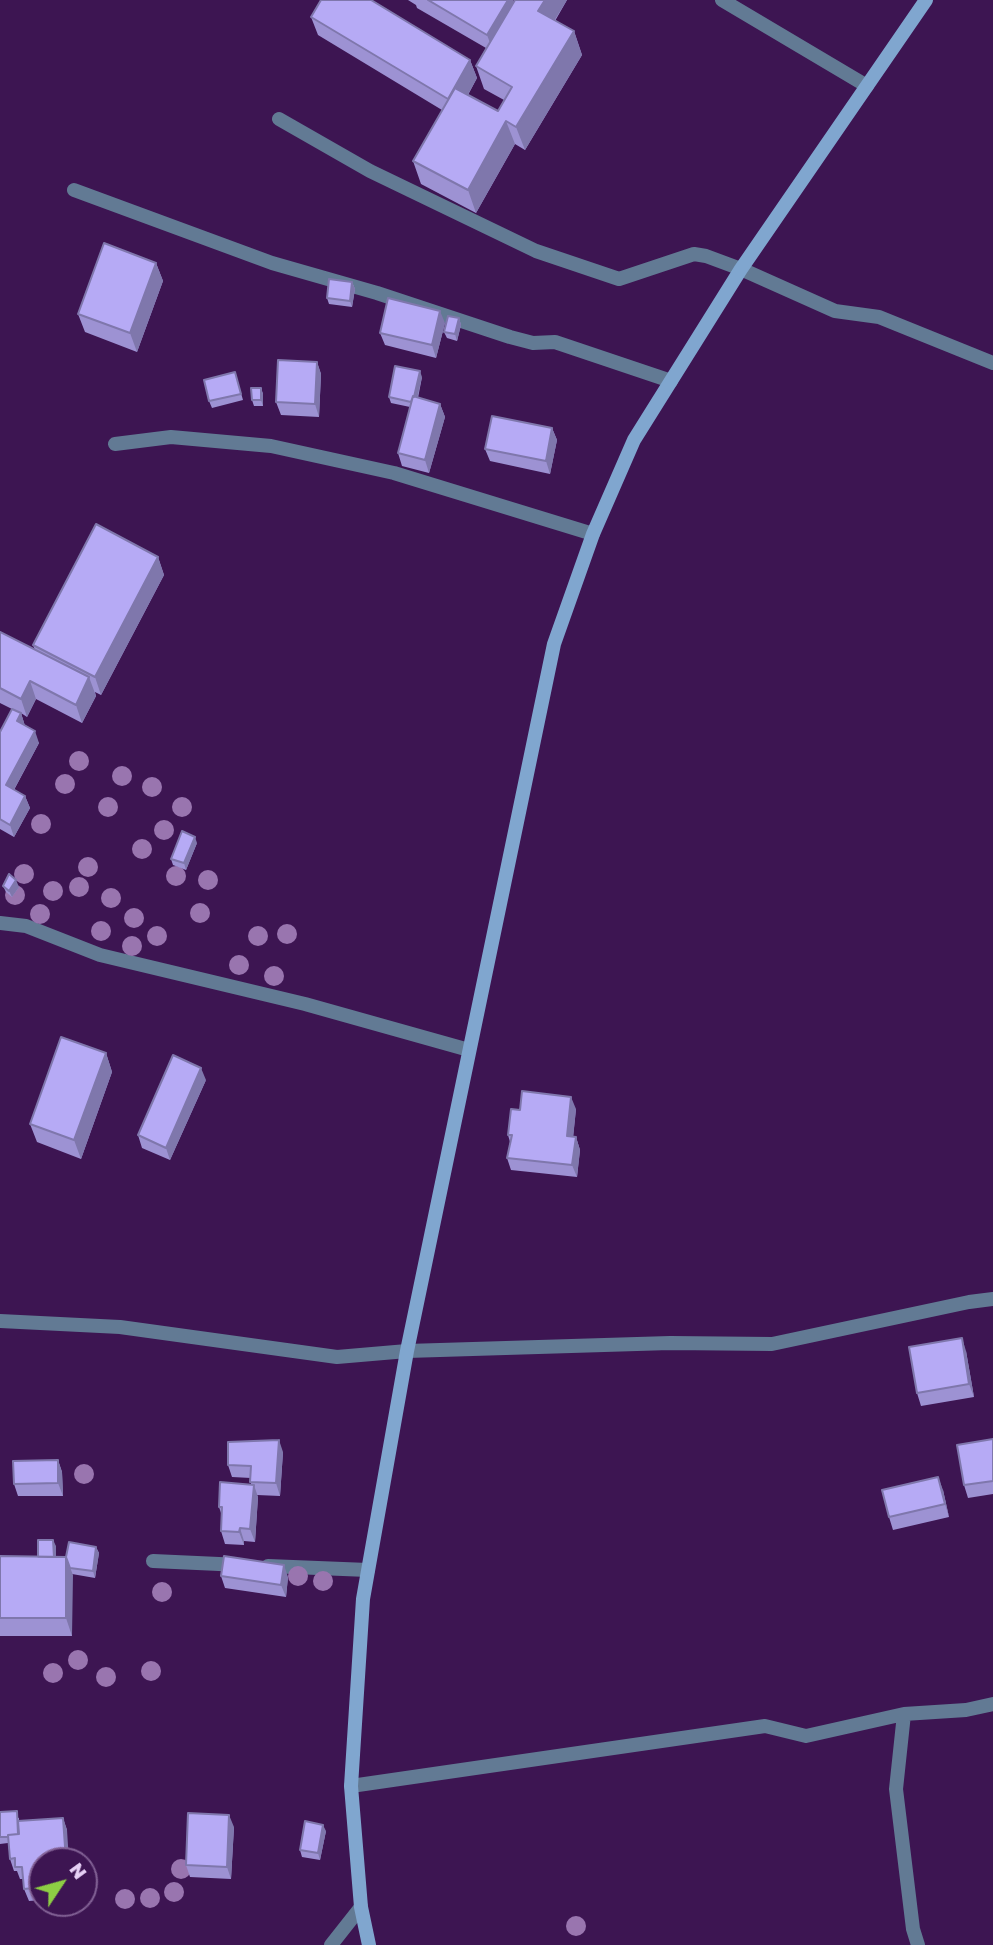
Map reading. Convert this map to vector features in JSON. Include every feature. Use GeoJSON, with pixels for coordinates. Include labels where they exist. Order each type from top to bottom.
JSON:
{"type":"FeatureCollection","features":[{"type":"Feature","properties":{"kind":"main road"},"geometry":{"type":"LineString","coordinates":[[369,1945],[361,1907],[351,1786],[363,1599],[407,1351],[554,644],[593,534],[634,440],[741,269],[926,0]]}},
{"type":"Feature","properties":{"kind":"street"},"geometry":{"type":"LineString","coordinates":[[722,0],[867,86]]}},
{"type":"Feature","properties":{"kind":"street"},"geometry":{"type":"LineString","coordinates":[[279,119],[370,171],[536,251],[619,279],[694,254],[741,269],[835,311],[879,317],[993,363]]}},
{"type":"Feature","properties":{"kind":"street"},"geometry":{"type":"LineString","coordinates":[[74,190],[272,263],[377,293],[533,344],[555,342],[671,382]]}},
{"type":"Feature","properties":{"kind":"street"},"geometry":{"type":"LineString","coordinates":[[116,444],[171,437],[271,446],[394,473],[593,534]]}},
{"type":"Feature","properties":{"kind":"street"},"geometry":{"type":"LineString","coordinates":[[0,923],[26,926],[100,955],[305,1004],[469,1050]]}},
{"type":"Feature","properties":{"kind":"street"},"geometry":{"type":"LineString","coordinates":[[0,1321],[120,1327],[338,1357],[407,1351],[670,1343],[772,1344],[969,1301],[993,1299]]}},
{"type":"Feature","properties":{"kind":"street"},"geometry":{"type":"LineString","coordinates":[[153,1561],[368,1570]]}},
{"type":"Feature","properties":{"kind":"street"},"geometry":{"type":"LineString","coordinates":[[351,1786],[765,1726],[806,1736],[904,1714],[966,1710],[993,1704]]}},
{"type":"Feature","properties":{"kind":"street"},"geometry":{"type":"LineString","coordinates":[[904,1714],[896,1789],[913,1929],[918,1945]]}},
{"type":"Feature","properties":{"kind":"street"},"geometry":{"type":"LineString","coordinates":[[331,1945],[361,1907]]}},
{"type":"Feature","properties":{"kind":"building"},"geometry":{"type":"Polygon","coordinates":[[[321,0],[371,0],[470,60],[448,99],[311,17],[321,0]]]}},
{"type":"Feature","properties":{"kind":"building"},"geometry":{"type":"Polygon","coordinates":[[[428,0],[508,0],[487,35],[428,0]]]}},
{"type":"Feature","properties":{"kind":"building"},"geometry":{"type":"Polygon","coordinates":[[[515,0],[545,0],[538,11],[574,31],[516,127],[506,121],[468,190],[413,161],[455,88],[498,111],[512,87],[476,66],[515,0]]]}},
{"type":"Feature","properties":{"kind":"building"},"geometry":{"type":"Polygon","coordinates":[[[104,243],[156,263],[130,333],[78,314],[104,243]]]}},
{"type":"Feature","properties":{"kind":"building"},"geometry":{"type":"Polygon","coordinates":[[[329,279],[352,282],[350,301],[327,298],[329,279]]]}},
{"type":"Feature","properties":{"kind":"building"},"geometry":{"type":"Polygon","coordinates":[[[388,298],[440,311],[432,345],[380,333],[388,298]]]}},
{"type":"Feature","properties":{"kind":"building"},"geometry":{"type":"Polygon","coordinates":[[[448,316],[459,318],[455,334],[444,332],[448,316]]]}},
{"type":"Feature","properties":{"kind":"building"},"geometry":{"type":"Polygon","coordinates":[[[278,360],[317,362],[315,404],[276,402],[278,360]]]}},
{"type":"Feature","properties":{"kind":"building"},"geometry":{"type":"Polygon","coordinates":[[[395,366],[420,371],[411,402],[389,397],[395,366]]]}},
{"type":"Feature","properties":{"kind":"building"},"geometry":{"type":"Polygon","coordinates":[[[235,372],[241,394],[209,401],[204,380],[235,372]]]}},
{"type":"Feature","properties":{"kind":"building"},"geometry":{"type":"Polygon","coordinates":[[[251,388],[261,388],[261,400],[252,400],[251,388]]]}},
{"type":"Feature","properties":{"kind":"building"},"geometry":{"type":"Polygon","coordinates":[[[413,396],[440,404],[425,460],[398,453],[413,396]]]}},
{"type":"Feature","properties":{"kind":"building"},"geometry":{"type":"Polygon","coordinates":[[[492,416],[552,428],[546,461],[485,449],[492,416]]]}},
{"type":"Feature","properties":{"kind":"building"},"geometry":{"type":"Polygon","coordinates":[[[96,524],[158,557],[95,677],[33,645],[96,524]]]}},
{"type":"Feature","properties":{"kind":"building"},"geometry":{"type":"Polygon","coordinates":[[[0,632],[89,677],[76,705],[30,681],[21,699],[0,688],[0,632]]]}},
{"type":"Feature","properties":{"kind":"building"},"geometry":{"type":"Polygon","coordinates":[[[12,709],[21,713],[17,721],[35,731],[6,785],[25,796],[10,825],[0,819],[0,732],[12,709]]]}},
{"type":"Feature","properties":{"kind":"building"},"geometry":{"type":"Polygon","coordinates":[[[182,831],[195,837],[184,863],[171,859],[182,831]]]}},
{"type":"Feature","properties":{"kind":"building"},"geometry":{"type":"Polygon","coordinates":[[[9,874],[16,880],[9,891],[3,886],[9,874]]]}},
{"type":"Feature","properties":{"kind":"building"},"geometry":{"type":"Polygon","coordinates":[[[61,1037],[106,1053],[74,1140],[30,1124],[61,1037]]]}},
{"type":"Feature","properties":{"kind":"building"},"geometry":{"type":"Polygon","coordinates":[[[173,1055],[201,1068],[166,1148],[138,1135],[173,1055]]]}},
{"type":"Feature","properties":{"kind":"building"},"geometry":{"type":"Polygon","coordinates":[[[522,1091],[571,1097],[567,1136],[576,1137],[572,1165],[507,1158],[512,1135],[508,1135],[511,1109],[520,1110],[522,1091]]]}},
{"type":"Feature","properties":{"kind":"building"},"geometry":{"type":"Polygon","coordinates":[[[962,1338],[969,1384],[917,1393],[909,1347],[962,1338]]]}},
{"type":"Feature","properties":{"kind":"building"},"geometry":{"type":"Polygon","coordinates":[[[993,1439],[993,1481],[964,1485],[957,1445],[993,1439]]]}},
{"type":"Feature","properties":{"kind":"building"},"geometry":{"type":"Polygon","coordinates":[[[279,1440],[276,1483],[250,1482],[251,1466],[228,1465],[228,1442],[279,1440]]]}},
{"type":"Feature","properties":{"kind":"building"},"geometry":{"type":"Polygon","coordinates":[[[58,1460],[58,1483],[14,1484],[13,1461],[58,1460]]]}},
{"type":"Feature","properties":{"kind":"building"},"geometry":{"type":"Polygon","coordinates":[[[938,1477],[945,1504],[889,1517],[882,1490],[938,1477]]]}},
{"type":"Feature","properties":{"kind":"building"},"geometry":{"type":"Polygon","coordinates":[[[220,1482],[254,1485],[250,1529],[240,1528],[239,1532],[221,1531],[220,1482]]]}},
{"type":"Feature","properties":{"kind":"building"},"geometry":{"type":"Polygon","coordinates":[[[38,1540],[53,1540],[54,1557],[38,1557],[38,1540]]]}},
{"type":"Feature","properties":{"kind":"building"},"geometry":{"type":"Polygon","coordinates":[[[69,1542],[96,1547],[93,1571],[70,1568],[66,1557],[69,1542]]]}},
{"type":"Feature","properties":{"kind":"building"},"geometry":{"type":"Polygon","coordinates":[[[0,1556],[66,1557],[66,1618],[0,1618],[0,1556]]]}},
{"type":"Feature","properties":{"kind":"building"},"geometry":{"type":"Polygon","coordinates":[[[224,1556],[284,1565],[281,1585],[221,1576],[224,1556]]]}},
{"type":"Feature","properties":{"kind":"building"},"geometry":{"type":"Polygon","coordinates":[[[17,1811],[18,1834],[0,1837],[0,1812],[17,1811]]]}},
{"type":"Feature","properties":{"kind":"building"},"geometry":{"type":"Polygon","coordinates":[[[188,1813],[229,1815],[227,1867],[186,1865],[188,1813]]]}},
{"type":"Feature","properties":{"kind":"building"},"geometry":{"type":"Polygon","coordinates":[[[63,1818],[65,1847],[28,1847],[28,1889],[24,1889],[22,1867],[15,1867],[15,1858],[10,1859],[8,1835],[19,1834],[18,1821],[63,1818]]]}},
{"type":"Feature","properties":{"kind":"building"},"geometry":{"type":"Polygon","coordinates":[[[305,1821],[323,1825],[318,1853],[300,1850],[305,1821]]]}}]}
